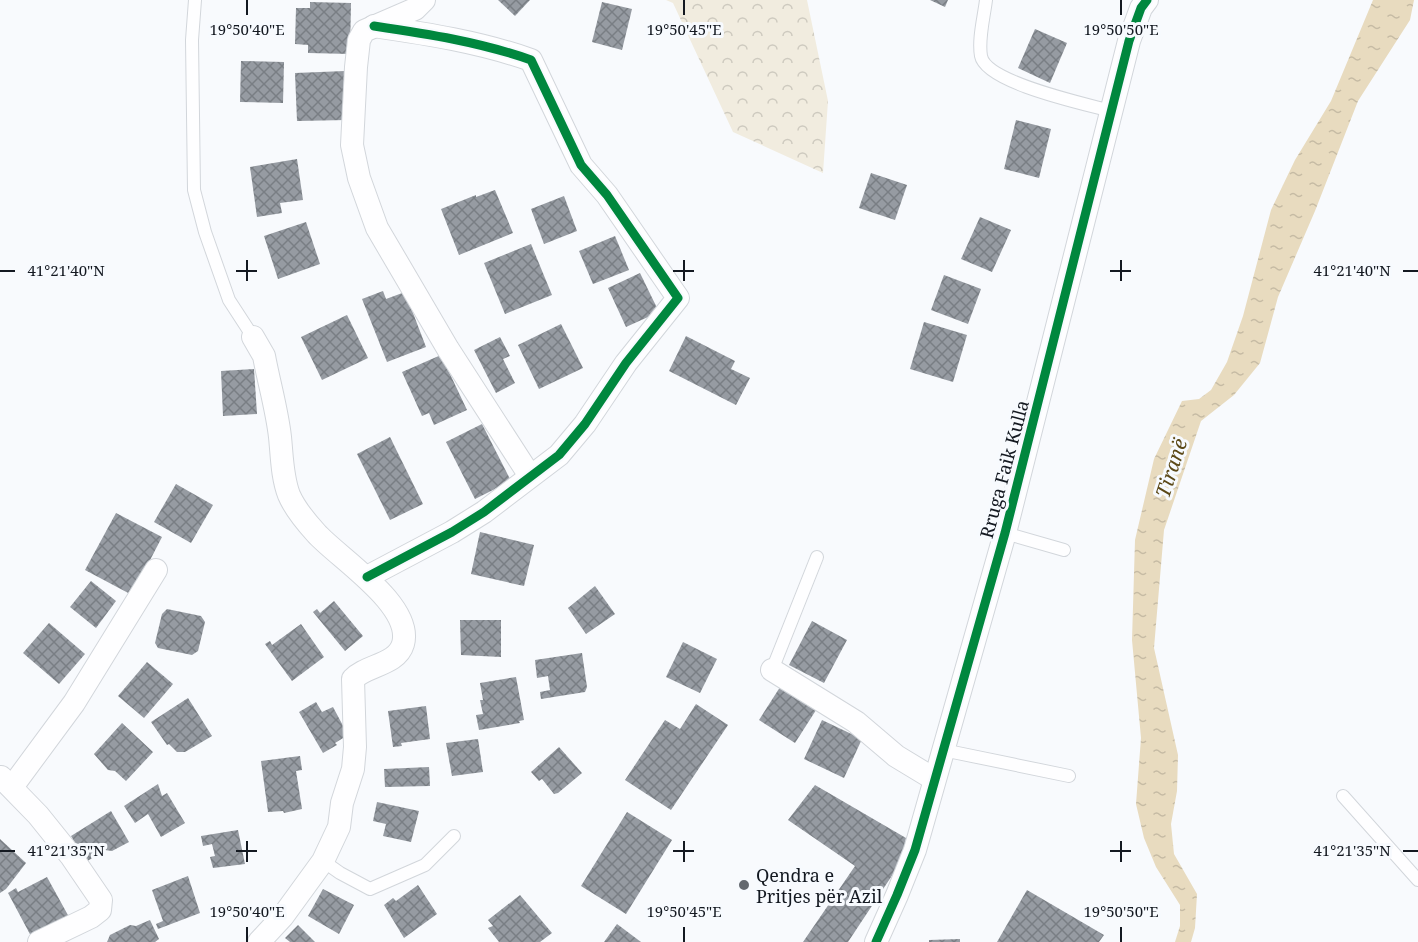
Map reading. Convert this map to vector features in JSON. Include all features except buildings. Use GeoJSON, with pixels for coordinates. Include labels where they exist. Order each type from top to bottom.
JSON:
{"type":"FeatureCollection","features":[{"type":"Feature","properties":{"kind":"street"},"geometry":{"type":"LineString","coordinates":[[424,0],[415,9],[364,31],[359,40],[352,145],[359,178],[377,228],[448,349],[530,476]]}},
{"type":"Feature","properties":{"kind":"street","name":"Rruga Faik Kulla"},"geometry":{"type":"LineString","coordinates":[[876,942],[915,850],[1005,533],[1129,41],[1141,8],[1147,0]]}},
{"type":"Feature","properties":{"kind":"street"},"geometry":{"type":"LineString","coordinates":[[367,577],[468,522],[560,455],[585,424],[626,363],[678,298],[607,195],[580,165],[531,60],[500,49],[463,40],[374,26]]}},
{"type":"Feature","properties":{"kind":"street"},"geometry":{"type":"LineString","coordinates":[[253,337],[264,356],[289,495],[317,534],[367,577],[391,604],[403,630],[403,643],[399,652],[388,660],[360,672],[353,680],[355,739],[353,769],[342,803],[339,827],[323,861],[283,916],[259,942]]}},
{"type":"Feature","properties":{"kind":"street"},"geometry":{"type":"LineString","coordinates":[[39,942],[91,917],[100,910],[101,900],[71,856],[6,782],[74,703],[156,570]]}},
{"type":"Feature","properties":{"kind":"street"},"geometry":{"type":"LineString","coordinates":[[772,670],[856,722],[896,756],[934,779]]}},
{"type":"Feature","properties":{"kind":"lane"},"geometry":{"type":"LineString","coordinates":[[195,0],[192,40],[194,190],[204,232],[229,300],[253,337]]}},
{"type":"Feature","properties":{"kind":"lane"},"geometry":{"type":"LineString","coordinates":[[986,0],[981,57],[987,68],[1030,88],[1112,111]]}},
{"type":"Feature","properties":{"kind":"lane"},"geometry":{"type":"LineString","coordinates":[[1005,533],[1064,550]]}},
{"type":"Feature","properties":{"kind":"lane"},"geometry":{"type":"LineString","coordinates":[[772,670],[817,557]]}},
{"type":"Feature","properties":{"kind":"lane"},"geometry":{"type":"LineString","coordinates":[[943,750],[1069,776]]}},
{"type":"Feature","properties":{"kind":"lane"},"geometry":{"type":"LineString","coordinates":[[1343,796],[1418,880]]}},
{"type":"Feature","properties":{"kind":"lane"},"geometry":{"type":"LineString","coordinates":[[323,861],[370,889],[425,864],[454,836]]}},
{"type":"Feature","properties":{"kind":"green space"},"geometry":{"type":"Polygon","coordinates":[[[666,0],[807,0],[828,101],[823,173],[733,132],[673,3],[666,0]]]}},
{"type":"Feature","properties":{"kind":"water","name":"Tiranë"},"geometry":{"type":"Polygon","coordinates":[[[1373,0],[1414,0],[1410,20],[1358,101],[1278,297],[1260,363],[1234,395],[1201,421],[1164,530],[1154,648],[1178,755],[1177,791],[1171,824],[1174,854],[1197,894],[1195,928],[1191,942],[1175,942],[1180,926],[1180,905],[1156,867],[1144,838],[1136,804],[1141,738],[1132,640],[1135,540],[1154,459],[1182,401],[1199,399],[1211,390],[1227,362],[1243,316],[1271,210],[1295,160],[1331,101],[1373,0]]]}},
{"type":"Feature","properties":{"kind":"cycle path"},"geometry":{"type":"LineString","coordinates":[[876,942],[915,850],[1005,533],[1129,41],[1141,8],[1147,0]]}},
{"type":"Feature","properties":{"kind":"cycle path"},"geometry":{"type":"LineString","coordinates":[[367,577],[452,532],[484,512],[559,455],[585,424],[626,363],[678,298],[607,195],[581,165],[531,60],[473,43],[374,26]]}},
{"type":"Feature","properties":{"kind":"place","name":"Qendra e Pritjes për Azil"},"geometry":{"type":"Point","coordinates":[744,885]}}]}
